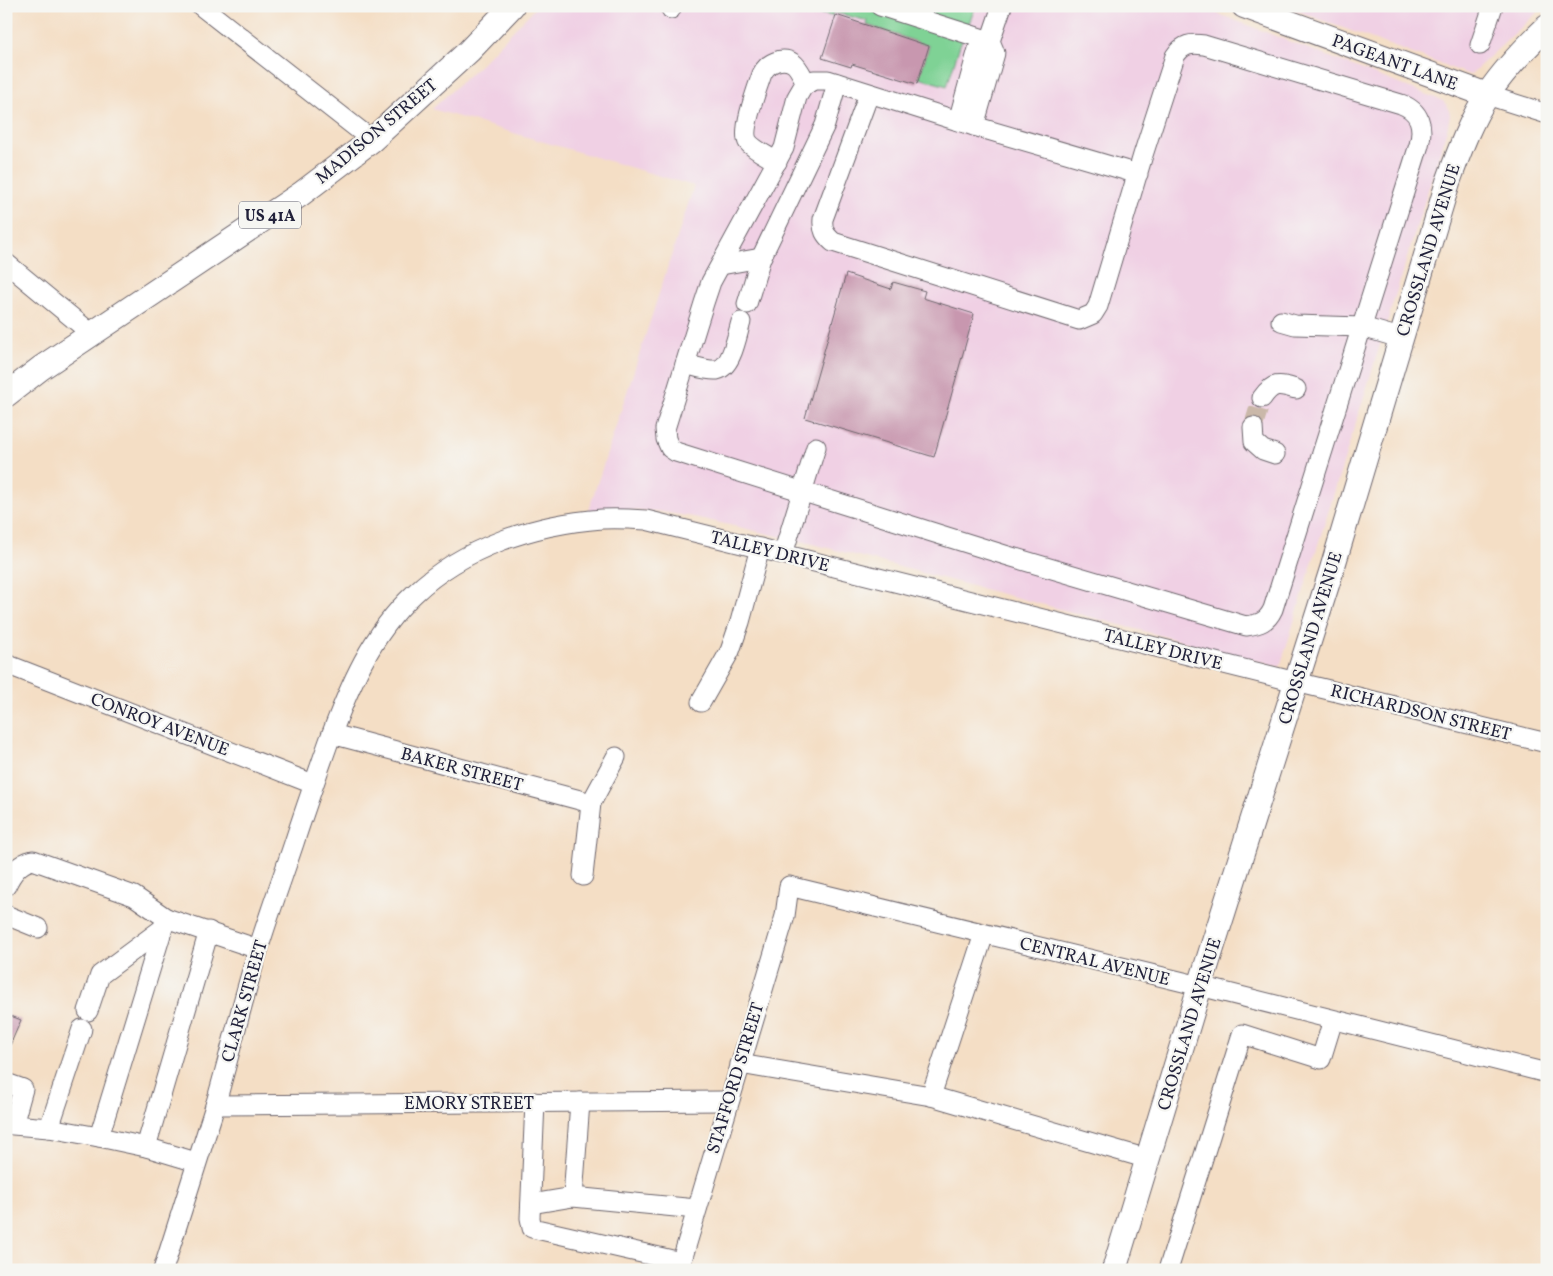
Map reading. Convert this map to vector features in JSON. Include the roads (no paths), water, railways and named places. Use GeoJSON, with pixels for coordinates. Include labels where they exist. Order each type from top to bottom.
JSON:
{"type":"FeatureCollection","features":[{"type":"Feature","properties":{"kind":"main road","name":"MADISON STREET"},"geometry":{"type":"LineString","coordinates":[[6,395],[41,368],[301,194],[372,140],[469,51],[512,6]]}},
{"type":"Feature","properties":{"kind":"main road","name":"PAGEANT LANE"},"geometry":{"type":"LineString","coordinates":[[1255,8],[1487,96]]}},
{"type":"Feature","properties":{"kind":"main road","name":"CROSSLAND AVENUE"},"geometry":{"type":"LineString","coordinates":[[1114,1270],[1200,986],[1332,569],[1448,182],[1466,134],[1487,96],[1505,72],[1547,27]]}},
{"type":"Feature","properties":{"kind":"street"},"geometry":{"type":"LineString","coordinates":[[201,6],[372,140]]}},
{"type":"Feature","properties":{"kind":"street"},"geometry":{"type":"LineString","coordinates":[[880,6],[990,40]]}},
{"type":"Feature","properties":{"kind":"street"},"geometry":{"type":"LineString","coordinates":[[966,123],[978,50],[990,40],[1002,6]]}},
{"type":"Feature","properties":{"kind":"street"},"geometry":{"type":"LineString","coordinates":[[1480,45],[1493,6]]}},
{"type":"Feature","properties":{"kind":"street"},"geometry":{"type":"LineString","coordinates":[[869,94],[823,219],[823,231],[827,237],[833,242],[1079,320],[1093,314],[1098,306],[1138,174],[1176,56],[1180,49],[1193,43],[1204,44],[1409,107],[1414,111],[1421,124],[1421,137],[1273,609],[1269,617],[1256,624],[1246,626],[802,492],[676,452],[670,448],[666,439],[665,429],[711,282],[784,148],[797,97],[804,85],[814,80],[828,80],[869,94],[1138,174]]}},
{"type":"Feature","properties":{"kind":"street"},"geometry":{"type":"LineString","coordinates":[[777,162],[755,148],[746,138],[747,127],[762,74],[772,62],[791,62],[796,65],[807,84]]}},
{"type":"Feature","properties":{"kind":"street"},"geometry":{"type":"LineString","coordinates":[[685,364],[717,370],[723,367],[731,355],[761,258],[825,125],[837,83]]}},
{"type":"Feature","properties":{"kind":"street","name":"PAGEANT LANE"},"geometry":{"type":"LineString","coordinates":[[1487,96],[1547,114]]}},
{"type":"Feature","properties":{"kind":"street"},"geometry":{"type":"LineString","coordinates":[[721,265],[761,258]]}},
{"type":"Feature","properties":{"kind":"street"},"geometry":{"type":"LineString","coordinates":[[6,263],[92,334]]}},
{"type":"Feature","properties":{"kind":"street"},"geometry":{"type":"LineString","coordinates":[[1281,320],[1295,325],[1362,327],[1400,338]]}},
{"type":"Feature","properties":{"kind":"street"},"geometry":{"type":"LineString","coordinates":[[1262,398],[1271,387],[1280,384],[1296,389]]}},
{"type":"Feature","properties":{"kind":"street"},"geometry":{"type":"LineString","coordinates":[[1253,427],[1254,442],[1262,450],[1275,454]]}},
{"type":"Feature","properties":{"kind":"street"},"geometry":{"type":"LineString","coordinates":[[783,554],[816,448]]}},
{"type":"Feature","properties":{"kind":"street","name":"TALLEY DRIVE"},"geometry":{"type":"LineString","coordinates":[[332,734],[356,672],[377,638],[396,612],[434,576],[485,548],[531,531],[602,519],[646,520],[1296,682]]}},
{"type":"Feature","properties":{"kind":"street"},"geometry":{"type":"LineString","coordinates":[[701,702],[730,651],[760,548]]}},
{"type":"Feature","properties":{"kind":"street","name":"CONROY AVENUE"},"geometry":{"type":"LineString","coordinates":[[6,664],[313,784]]}},
{"type":"Feature","properties":{"kind":"street","name":"RICHARDSON STREET"},"geometry":{"type":"LineString","coordinates":[[1296,682],[1547,743]]}},
{"type":"Feature","properties":{"kind":"street","name":"CLARK STREET"},"geometry":{"type":"LineString","coordinates":[[163,1270],[215,1105],[258,948],[313,784],[332,734]]}},
{"type":"Feature","properties":{"kind":"street","name":"BAKER STREET"},"geometry":{"type":"LineString","coordinates":[[332,734],[591,803]]}},
{"type":"Feature","properties":{"kind":"street"},"geometry":{"type":"LineString","coordinates":[[583,876],[591,803],[616,757]]}},
{"type":"Feature","properties":{"kind":"street"},"geometry":{"type":"LineString","coordinates":[[6,886],[12,874],[25,861],[33,860],[134,896],[164,923],[209,931],[258,948]]}},
{"type":"Feature","properties":{"kind":"street","name":"CENTRAL AVENUE"},"geometry":{"type":"LineString","coordinates":[[789,886],[1547,1073]]}},
{"type":"Feature","properties":{"kind":"street","name":"STAFFORD STREET"},"geometry":{"type":"LineString","coordinates":[[680,1266],[785,916],[789,886]]}},
{"type":"Feature","properties":{"kind":"street"},"geometry":{"type":"LineString","coordinates":[[6,915],[38,928]]}},
{"type":"Feature","properties":{"kind":"street"},"geometry":{"type":"LineString","coordinates":[[88,1011],[100,975],[164,923]]}},
{"type":"Feature","properties":{"kind":"street"},"geometry":{"type":"LineString","coordinates":[[99,1137],[164,923]]}},
{"type":"Feature","properties":{"kind":"street"},"geometry":{"type":"LineString","coordinates":[[146,1147],[209,931]]}},
{"type":"Feature","properties":{"kind":"street"},"geometry":{"type":"LineString","coordinates":[[931,1096],[984,934]]}},
{"type":"Feature","properties":{"kind":"street"},"geometry":{"type":"LineString","coordinates":[[1168,1270],[1242,1034],[1320,1059],[1333,1020]]}},
{"type":"Feature","properties":{"kind":"street"},"geometry":{"type":"LineString","coordinates":[[49,1128],[82,1029]]}},
{"type":"Feature","properties":{"kind":"street"},"geometry":{"type":"LineString","coordinates":[[740,1064],[931,1096],[1148,1158]]}},
{"type":"Feature","properties":{"kind":"street"},"geometry":{"type":"LineString","coordinates":[[6,1083],[23,1089],[10,1124],[49,1128],[99,1137],[146,1147],[196,1162]]}},
{"type":"Feature","properties":{"kind":"street","name":"EMORY STREET"},"geometry":{"type":"LineString","coordinates":[[215,1105],[723,1101]]}},
{"type":"Feature","properties":{"kind":"street"},"geometry":{"type":"LineString","coordinates":[[535,1102],[530,1218],[532,1228],[680,1266]]}},
{"type":"Feature","properties":{"kind":"street"},"geometry":{"type":"LineString","coordinates":[[573,1197],[580,1102]]}},
{"type":"Feature","properties":{"kind":"street"},"geometry":{"type":"LineString","coordinates":[[531,1204],[573,1197],[696,1209]]}},
{"type":"Feature","properties":{"kind":"tunnel"},"geometry":{"type":"LineString","coordinates":[[1253,427],[1262,398]]}}]}
